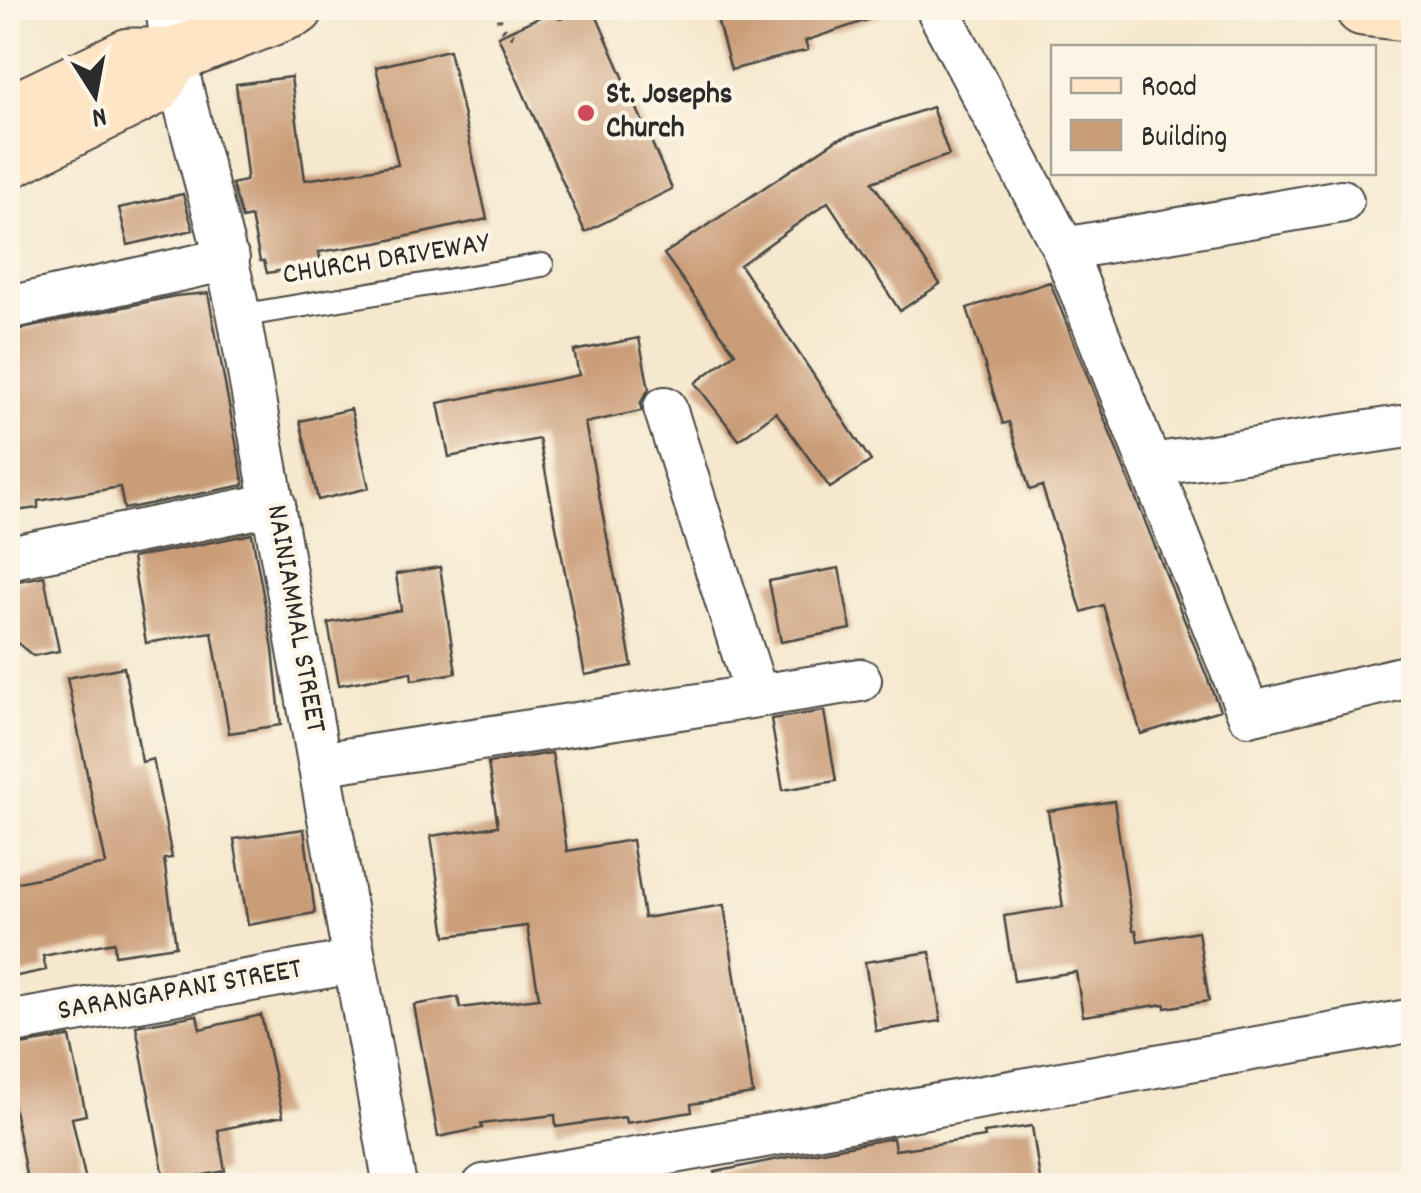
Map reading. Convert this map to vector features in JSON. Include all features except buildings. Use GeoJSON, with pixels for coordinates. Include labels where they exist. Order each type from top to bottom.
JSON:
{"type":"FeatureCollection","features":[{"type":"Feature","properties":{"kind":"street"},"geometry":{"type":"LineString","coordinates":[[8,114],[170,32],[296,8]]}},
{"type":"Feature","properties":{"kind":"street"},"geometry":{"type":"LineString","coordinates":[[937,8],[1064,250],[1249,714],[1414,675]]}},
{"type":"Feature","properties":{"kind":"street"},"geometry":{"type":"LineString","coordinates":[[1363,8],[1414,14]]}},
{"type":"Feature","properties":{"kind":"street"},"geometry":{"type":"LineString","coordinates":[[8,162],[152,88],[170,32]]}},
{"type":"Feature","properties":{"kind":"street","name":"NAINIAMMAL STREET"},"geometry":{"type":"LineString","coordinates":[[170,32],[228,259],[395,1186]]}},
{"type":"Feature","properties":{"kind":"street"},"geometry":{"type":"LineString","coordinates":[[1064,250],[1342,201]]}},
{"type":"Feature","properties":{"kind":"street"},"geometry":{"type":"LineString","coordinates":[[8,308],[228,259]]}},
{"type":"Feature","properties":{"kind":"street"},"geometry":{"type":"LineString","coordinates":[[665,408],[758,696]]}},
{"type":"Feature","properties":{"kind":"street"},"geometry":{"type":"LineString","coordinates":[[1152,465],[1414,426]]}},
{"type":"Feature","properties":{"kind":"street"},"geometry":{"type":"LineString","coordinates":[[8,558],[274,504]]}},
{"type":"Feature","properties":{"kind":"street"},"geometry":{"type":"LineString","coordinates":[[319,764],[860,680]]}},
{"type":"Feature","properties":{"kind":"street","name":"SARANGAPANI STREET"},"geometry":{"type":"LineString","coordinates":[[8,1023],[353,962]]}},
{"type":"Feature","properties":{"kind":"street"},"geometry":{"type":"LineString","coordinates":[[484,1186],[1414,1020]]}},
{"type":"Feature","properties":{"kind":"lane","name":"CHURCH DRIVEWAY"},"geometry":{"type":"LineString","coordinates":[[239,316],[542,266]]}},
{"type":"Feature","properties":{"kind":"path"},"geometry":{"type":"LineString","coordinates":[[500,8],[498,20],[502,28],[520,38]]}},
{"type":"Feature","properties":{"kind":"path"},"geometry":{"type":"LineString","coordinates":[[560,8],[562,20]]}},
{"type":"Feature","properties":{"kind":"place","name":"St. Josephs Church"},"geometry":{"type":"Point","coordinates":[586,113]}}]}
